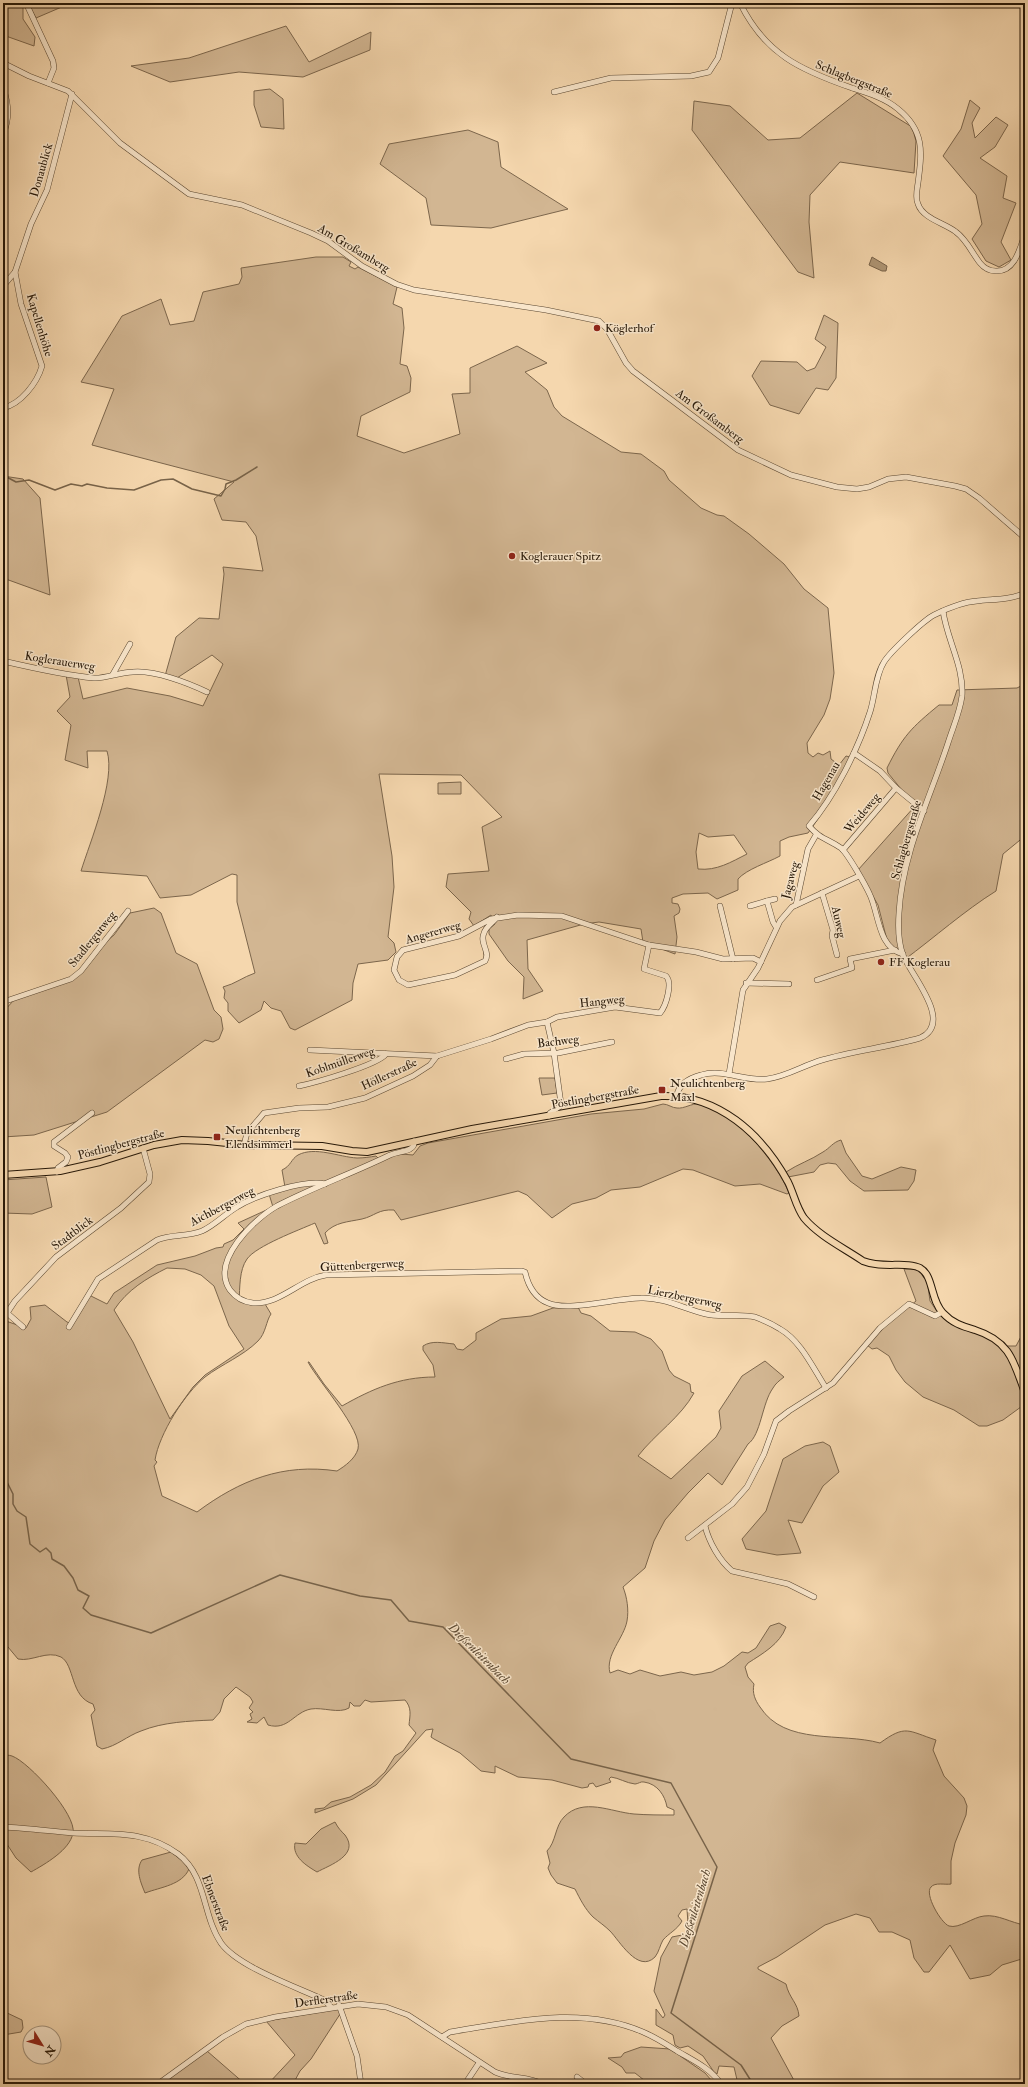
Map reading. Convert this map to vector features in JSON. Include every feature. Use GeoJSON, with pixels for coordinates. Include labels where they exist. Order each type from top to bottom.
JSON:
{"type":"FeatureCollection","features":[{"type":"Feature","properties":{"kind":"main road","name":"Pöstlingbergstraße"},"geometry":{"type":"LineString","coordinates":[[3,1175],[57,1172],[182,1140],[212,1141],[244,1145],[322,1146],[362,1152],[472,1128],[661,1096],[677,1096],[693,1099],[718,1108],[747,1128],[780,1170],[790,1186],[800,1212],[810,1223],[826,1235],[871,1265],[911,1265],[922,1269],[929,1278],[935,1302],[942,1312],[953,1322],[987,1334],[1002,1344],[1014,1363],[1025,1393]]}},
{"type":"Feature","properties":{"kind":"street"},"geometry":{"type":"LineString","coordinates":[[26,3],[53,61],[53,71],[48,83]]}},
{"type":"Feature","properties":{"kind":"street"},"geometry":{"type":"LineString","coordinates":[[554,92],[611,78],[691,76],[708,72],[718,58],[732,3]]}},
{"type":"Feature","properties":{"kind":"street","name":"Schlagbergstraße"},"geometry":{"type":"LineString","coordinates":[[740,3],[757,31],[780,56],[810,73],[888,102],[911,122],[918,135],[921,147],[917,197],[919,208],[927,215],[957,232],[984,266],[997,271],[1009,267],[1015,260],[1025,234]]}},
{"type":"Feature","properties":{"kind":"street"},"geometry":{"type":"LineString","coordinates":[[3,62],[29,76],[72,94]]}},
{"type":"Feature","properties":{"kind":"street"},"geometry":{"type":"LineString","coordinates":[[3,88],[8,111],[6,127],[3,134]]}},
{"type":"Feature","properties":{"kind":"street","name":"Donaublick"},"geometry":{"type":"LineString","coordinates":[[15,272],[32,224],[47,190],[72,94]]}},
{"type":"Feature","properties":{"kind":"street","name":"Am Großamberg"},"geometry":{"type":"LineString","coordinates":[[72,94],[120,143],[189,194],[242,205],[311,233],[328,241],[355,262],[405,288],[583,316],[599,321],[611,335],[626,363],[637,374],[704,423],[730,445],[761,462],[791,475],[837,487],[857,489],[869,487],[888,479],[906,477],[955,486],[966,490],[979,498],[1025,538]]}},
{"type":"Feature","properties":{"kind":"street"},"geometry":{"type":"LineString","coordinates":[[3,286],[15,272]]}},
{"type":"Feature","properties":{"kind":"street","name":"Kapellenhöhe"},"geometry":{"type":"LineString","coordinates":[[3,408],[13,405],[22,398],[42,366],[21,304],[15,272]]}},
{"type":"Feature","properties":{"kind":"street"},"geometry":{"type":"LineString","coordinates":[[943,611],[962,603],[1014,597],[1025,594]]}},
{"type":"Feature","properties":{"kind":"street","name":"Schlagbergstraße"},"geometry":{"type":"LineString","coordinates":[[677,1096],[683,1084],[697,1076],[707,1074],[729,1074],[758,1079],[770,1079],[820,1060],[916,1040],[929,1034],[933,1022],[932,1011],[924,989],[903,954],[899,922],[902,886],[913,844],[944,759],[962,697],[960,674],[943,611]]}},
{"type":"Feature","properties":{"kind":"street","name":"Hagenau"},"geometry":{"type":"LineString","coordinates":[[816,835],[809,826],[823,807],[854,753],[871,709],[883,663],[923,623],[933,615],[943,611]]}},
{"type":"Feature","properties":{"kind":"street"},"geometry":{"type":"LineString","coordinates":[[113,674],[130,644]]}},
{"type":"Feature","properties":{"kind":"street","name":"Koglerauerweg"},"geometry":{"type":"LineString","coordinates":[[3,661],[36,670],[92,678],[113,674],[143,672],[180,681],[207,692]]}},
{"type":"Feature","properties":{"kind":"street","name":"Weideweg"},"geometry":{"type":"LineString","coordinates":[[854,753],[880,771],[896,788],[924,811]]}},
{"type":"Feature","properties":{"kind":"street","name":"Weideweg"},"geometry":{"type":"LineString","coordinates":[[843,850],[896,788]]}},
{"type":"Feature","properties":{"kind":"street"},"geometry":{"type":"LineString","coordinates":[[816,835],[843,850],[871,896],[881,933],[895,950],[903,954]]}},
{"type":"Feature","properties":{"kind":"street","name":"Jagaweg"},"geometry":{"type":"LineString","coordinates":[[761,962],[776,927],[788,910],[796,905],[808,849],[816,835]]}},
{"type":"Feature","properties":{"kind":"street","name":"Auweg"},"geometry":{"type":"LineString","coordinates":[[796,905],[859,876]]}},
{"type":"Feature","properties":{"kind":"street","name":"Auweg"},"geometry":{"type":"LineString","coordinates":[[822,893],[833,930],[832,936],[837,955]]}},
{"type":"Feature","properties":{"kind":"street","name":"Jagaweg"},"geometry":{"type":"LineString","coordinates":[[750,906],[775,899]]}},
{"type":"Feature","properties":{"kind":"street","name":"Jagaweg"},"geometry":{"type":"LineString","coordinates":[[767,901],[776,927]]}},
{"type":"Feature","properties":{"kind":"street"},"geometry":{"type":"LineString","coordinates":[[720,906],[733,959]]}},
{"type":"Feature","properties":{"kind":"street","name":"Stadlergutweg"},"geometry":{"type":"LineString","coordinates":[[3,1002],[34,990],[63,983],[71,979],[81,971],[128,911]]}},
{"type":"Feature","properties":{"kind":"street","name":"Angererweg"},"geometry":{"type":"LineString","coordinates":[[497,917],[486,929],[483,935],[487,956],[485,962],[455,975],[411,985],[402,983],[397,977],[394,964],[396,957],[401,952],[459,936],[497,917],[518,915],[562,916],[649,945],[696,952],[723,959],[753,958],[761,962]]}},
{"type":"Feature","properties":{"kind":"street","name":"Hangweg"},"geometry":{"type":"LineString","coordinates":[[547,1022],[557,1017],[615,1007],[660,1014],[667,997],[669,981],[666,976],[644,969],[649,945]]}},
{"type":"Feature","properties":{"kind":"street"},"geometry":{"type":"LineString","coordinates":[[817,980],[852,968],[850,959],[895,950]]}},
{"type":"Feature","properties":{"kind":"street"},"geometry":{"type":"LineString","coordinates":[[729,1074],[742,994],[746,983],[761,962]]}},
{"type":"Feature","properties":{"kind":"street"},"geometry":{"type":"LineString","coordinates":[[746,983],[789,984]]}},
{"type":"Feature","properties":{"kind":"street"},"geometry":{"type":"LineString","coordinates":[[547,1022],[554,1054],[561,1104],[559,1108],[550,1113],[549,1116]]}},
{"type":"Feature","properties":{"kind":"street","name":"Höllerstraße"},"geometry":{"type":"LineString","coordinates":[[244,1145],[247,1133],[264,1113],[291,1109],[328,1107],[365,1098],[414,1076],[430,1065],[437,1056],[491,1039],[533,1023],[547,1022]]}},
{"type":"Feature","properties":{"kind":"street","name":"Bachweg"},"geometry":{"type":"LineString","coordinates":[[506,1060],[524,1054],[554,1054],[612,1042]]}},
{"type":"Feature","properties":{"kind":"street","name":"Koblmüllerweg"},"geometry":{"type":"LineString","coordinates":[[310,1050],[437,1056]]}},
{"type":"Feature","properties":{"kind":"street","name":"Koblmüllerweg"},"geometry":{"type":"LineString","coordinates":[[299,1086],[319,1082],[381,1058],[386,1054]]}},
{"type":"Feature","properties":{"kind":"street","name":"Pöstlingbergstraße"},"geometry":{"type":"LineString","coordinates":[[57,1172],[58,1168],[66,1162],[68,1157],[66,1153],[54,1146],[54,1142],[92,1113]]}},
{"type":"Feature","properties":{"kind":"street","name":"Güttenbergerweg"},"geometry":{"type":"LineString","coordinates":[[414,1141],[414,1146],[410,1149],[393,1154],[325,1184],[272,1209],[255,1222],[238,1241],[229,1258],[226,1274],[229,1289],[238,1298],[250,1303],[267,1302],[308,1280],[326,1275],[518,1270],[525,1272]]}},
{"type":"Feature","properties":{"kind":"street","name":"Stadtblick"},"geometry":{"type":"LineString","coordinates":[[23,1327],[8,1313],[10,1307],[56,1257],[121,1208],[146,1187],[150,1177],[143,1150]]}},
{"type":"Feature","properties":{"kind":"street","name":"Aichbergerweg"},"geometry":{"type":"LineString","coordinates":[[69,1327],[98,1279],[157,1240],[201,1231],[241,1204],[270,1192],[312,1184],[325,1184]]}},
{"type":"Feature","properties":{"kind":"street","name":"Lierzbergerweg"},"geometry":{"type":"LineString","coordinates":[[525,1272],[531,1287],[537,1295],[547,1303],[556,1306],[644,1298],[713,1315],[750,1316],[759,1319],[780,1329],[793,1338],[826,1388]]}},
{"type":"Feature","properties":{"kind":"street"},"geometry":{"type":"LineString","coordinates":[[688,1538],[732,1504],[747,1487],[764,1454],[776,1421],[826,1388],[839,1377],[880,1328],[909,1304],[935,1316],[942,1312]]}},
{"type":"Feature","properties":{"kind":"street"},"geometry":{"type":"LineString","coordinates":[[705,1526],[711,1542],[726,1566],[732,1571],[788,1584],[814,1597]]}},
{"type":"Feature","properties":{"kind":"street","name":"Ebnerstraße"},"geometry":{"type":"LineString","coordinates":[[3,1827],[73,1833],[128,1834],[143,1837],[174,1851],[185,1861],[195,1874],[214,1930],[229,1952],[244,1962],[324,2000],[331,2007]]}},
{"type":"Feature","properties":{"kind":"street","name":"Derflerstraße"},"geometry":{"type":"LineString","coordinates":[[158,2084],[237,2028],[259,2020],[331,2007],[368,2004],[395,2010],[416,2019],[479,2063],[504,2076],[532,2080],[543,2084]]}},
{"type":"Feature","properties":{"kind":"street"},"geometry":{"type":"LineString","coordinates":[[339,2006],[357,2056],[361,2084]]}},
{"type":"Feature","properties":{"kind":"street"},"geometry":{"type":"LineString","coordinates":[[442,2037],[450,2032],[552,2017],[611,2022],[649,2034],[704,2066],[721,2084]]}},
{"type":"Feature","properties":{"kind":"street"},"geometry":{"type":"LineString","coordinates":[[465,2084],[479,2063]]}},
{"type":"Feature","properties":{"kind":"street"},"geometry":{"type":"LineString","coordinates":[[577,2077],[586,2084]]}},
{"type":"Feature","properties":{"kind":"street"},"geometry":{"type":"LineString","coordinates":[[1011,2084],[1025,2081]]}},
{"type":"Feature","properties":{"kind":"shaded area"},"geometry":{"type":"Polygon","coordinates":[[[3,3],[23,3],[23,19],[35,37],[34,46],[3,35],[3,3]]]}},
{"type":"Feature","properties":{"kind":"shaded area"},"geometry":{"type":"Polygon","coordinates":[[[28,3],[63,3],[64,6],[36,18],[28,3]]]}},
{"type":"Feature","properties":{"kind":"shaded area"},"geometry":{"type":"Polygon","coordinates":[[[286,26],[309,62],[371,32],[370,50],[303,77],[239,72],[170,82],[131,66],[189,58],[286,26]]]}},
{"type":"Feature","properties":{"kind":"shaded area"},"geometry":{"type":"Polygon","coordinates":[[[270,89],[283,99],[284,129],[261,127],[254,105],[254,91],[270,89]]]}},
{"type":"Feature","properties":{"kind":"shaded area"},"geometry":{"type":"Polygon","coordinates":[[[857,93],[912,127],[916,141],[914,173],[840,162],[810,195],[809,222],[814,278],[798,272],[692,130],[694,101],[730,106],[768,140],[800,138],[857,93]]]}},
{"type":"Feature","properties":{"kind":"shaded area"},"geometry":{"type":"Polygon","coordinates":[[[970,100],[980,108],[972,123],[975,138],[996,117],[1008,125],[995,147],[980,158],[1007,176],[1003,198],[1016,203],[1001,242],[1011,260],[999,267],[986,261],[972,239],[982,224],[976,195],[943,156],[961,129],[970,100]]]}},
{"type":"Feature","properties":{"kind":"shaded area"},"geometry":{"type":"Polygon","coordinates":[[[468,130],[498,142],[501,167],[568,209],[491,228],[431,225],[426,198],[380,164],[389,144],[468,130]]]}},
{"type":"Feature","properties":{"kind":"shaded area"},"geometry":{"type":"Polygon","coordinates":[[[316,257],[343,257],[351,262],[349,266],[355,269],[358,267],[397,287],[393,304],[402,308],[404,328],[400,364],[407,366],[411,378],[410,392],[361,416],[357,436],[404,453],[460,434],[452,394],[470,393],[470,368],[517,346],[547,363],[525,372],[547,390],[554,407],[562,416],[621,452],[641,454],[664,471],[669,480],[701,508],[717,515],[724,516],[749,534],[784,564],[804,589],[828,608],[834,673],[830,699],[824,715],[807,743],[808,753],[813,757],[818,753],[823,755],[830,751],[831,759],[839,765],[846,756],[850,757],[818,819],[808,833],[789,837],[780,841],[780,856],[742,875],[738,879],[738,890],[717,899],[708,893],[683,894],[672,898],[672,903],[678,904],[680,909],[679,913],[674,916],[677,937],[675,954],[643,942],[641,929],[599,922],[584,924],[527,940],[528,969],[543,991],[523,999],[524,977],[508,961],[489,934],[489,929],[495,924],[491,915],[474,926],[469,919],[471,912],[446,887],[448,874],[489,871],[482,827],[502,817],[461,775],[379,774],[392,856],[394,887],[388,937],[394,943],[396,952],[388,960],[358,964],[353,983],[352,1000],[295,1030],[290,1028],[281,1011],[271,1008],[264,1001],[261,1010],[239,1023],[228,1011],[228,1003],[224,998],[225,991],[223,987],[255,973],[237,902],[237,875],[232,874],[191,895],[160,898],[147,876],[81,871],[101,811],[108,778],[109,763],[107,751],[87,751],[88,768],[65,760],[71,725],[57,711],[70,697],[66,675],[78,677],[83,699],[127,688],[170,696],[203,706],[223,664],[212,655],[177,678],[165,676],[176,637],[199,618],[219,619],[224,574],[223,567],[263,571],[256,536],[246,522],[222,520],[214,499],[234,482],[92,445],[114,389],[81,382],[122,316],[161,299],[170,325],[194,321],[203,292],[239,284],[242,277],[241,268],[316,257]],[[699,833],[696,852],[698,869],[711,869],[718,867],[747,854],[734,835],[708,837],[699,833]]]}},
{"type":"Feature","properties":{"kind":"shaded area"},"geometry":{"type":"Polygon","coordinates":[[[872,257],[887,266],[886,271],[882,271],[869,265],[872,257]]]}},
{"type":"Feature","properties":{"kind":"shaded area"},"geometry":{"type":"Polygon","coordinates":[[[824,315],[838,323],[836,378],[828,390],[816,388],[799,414],[770,405],[752,376],[761,361],[797,362],[807,371],[815,368],[826,347],[815,339],[824,315]]]}},
{"type":"Feature","properties":{"kind":"shaded area"},"geometry":{"type":"Polygon","coordinates":[[[3,476],[23,479],[40,498],[50,595],[3,578],[3,476]]]}},
{"type":"Feature","properties":{"kind":"shaded area"},"geometry":{"type":"Polygon","coordinates":[[[1025,684],[1025,836],[1003,854],[996,891],[904,960],[887,940],[878,905],[858,870],[915,806],[888,773],[887,768],[908,733],[939,705],[952,705],[957,690],[1017,688],[1025,684]]]}},
{"type":"Feature","properties":{"kind":"shaded area"},"geometry":{"type":"Polygon","coordinates":[[[461,782],[461,794],[438,794],[438,783],[461,782]]]}},
{"type":"Feature","properties":{"kind":"shaded area"},"geometry":{"type":"Polygon","coordinates":[[[154,908],[161,913],[176,953],[197,964],[214,1010],[221,1017],[223,1029],[219,1039],[213,1042],[205,1040],[107,1112],[34,1135],[3,1137],[3,1012],[14,1000],[73,980],[99,948],[114,935],[130,913],[154,908]]]}},
{"type":"Feature","properties":{"kind":"shaded area"},"geometry":{"type":"Polygon","coordinates":[[[539,1078],[555,1078],[557,1093],[542,1095],[539,1078]]]}},
{"type":"Feature","properties":{"kind":"shaded area"},"geometry":{"type":"Polygon","coordinates":[[[663,1104],[680,1108],[699,1104],[712,1108],[726,1115],[752,1139],[764,1153],[775,1167],[789,1193],[787,1194],[760,1184],[735,1186],[693,1170],[683,1169],[640,1187],[611,1190],[596,1198],[572,1204],[552,1218],[527,1195],[518,1191],[401,1220],[394,1210],[380,1212],[366,1218],[342,1223],[329,1229],[325,1233],[328,1243],[324,1244],[315,1223],[259,1249],[244,1263],[240,1279],[239,1301],[252,1304],[265,1304],[271,1314],[263,1334],[258,1341],[246,1351],[218,1368],[197,1384],[186,1397],[193,1387],[205,1375],[244,1349],[229,1326],[214,1286],[201,1275],[185,1269],[167,1268],[138,1285],[125,1296],[114,1310],[133,1342],[170,1419],[179,1407],[162,1438],[155,1460],[157,1462],[154,1466],[162,1496],[197,1512],[229,1491],[263,1476],[298,1470],[317,1469],[337,1471],[355,1456],[358,1449],[358,1441],[354,1430],[308,1362],[342,1406],[364,1394],[386,1385],[410,1379],[435,1377],[433,1365],[423,1350],[423,1346],[426,1344],[438,1342],[454,1344],[457,1349],[463,1350],[476,1340],[476,1333],[501,1319],[531,1316],[553,1308],[578,1307],[581,1313],[591,1316],[610,1331],[635,1332],[651,1339],[662,1351],[669,1370],[674,1376],[690,1384],[691,1392],[694,1393],[689,1402],[638,1456],[671,1479],[716,1437],[721,1428],[719,1411],[742,1376],[765,1361],[784,1377],[775,1385],[769,1394],[756,1434],[722,1485],[708,1473],[688,1493],[665,1520],[654,1541],[645,1568],[623,1587],[626,1595],[628,1612],[627,1621],[612,1653],[609,1666],[610,1673],[618,1670],[630,1674],[640,1670],[660,1676],[681,1672],[694,1675],[712,1672],[724,1666],[742,1652],[748,1653],[756,1648],[770,1626],[779,1623],[786,1627],[780,1639],[765,1652],[748,1663],[745,1667],[748,1677],[754,1684],[754,1696],[760,1707],[771,1719],[784,1728],[815,1736],[865,1740],[880,1743],[896,1733],[907,1731],[936,1740],[933,1750],[944,1776],[964,1798],[967,1806],[966,1815],[955,1843],[951,1861],[951,1884],[933,1885],[929,1891],[934,1908],[942,1920],[949,1926],[957,1926],[984,1916],[999,1917],[1025,1925],[1025,1958],[1002,1965],[990,1975],[970,1979],[950,1945],[929,1972],[924,1972],[914,1958],[910,1940],[892,1932],[879,1932],[870,1918],[856,1914],[825,1925],[777,1957],[758,1967],[758,1969],[786,1984],[798,2011],[799,2016],[782,2026],[771,2038],[796,2084],[738,2084],[734,2067],[719,2066],[717,2074],[703,2056],[688,2046],[680,2048],[675,2045],[673,2035],[656,2025],[656,2009],[663,2018],[665,2015],[654,1991],[661,1957],[672,1937],[687,1934],[690,1931],[687,1909],[682,1910],[678,1916],[682,1921],[678,1927],[663,1940],[655,1957],[649,1961],[642,1961],[636,1959],[630,1954],[610,1931],[590,1914],[575,1889],[557,1883],[548,1868],[550,1863],[547,1851],[561,1821],[572,1811],[580,1808],[598,1807],[634,1814],[674,1815],[674,1810],[667,1807],[663,1795],[653,1785],[643,1782],[636,1784],[611,1777],[609,1779],[611,1782],[596,1787],[593,1783],[589,1784],[588,1787],[582,1788],[552,1780],[518,1777],[495,1766],[495,1773],[481,1771],[460,1753],[431,1737],[433,1729],[426,1730],[376,1785],[353,1799],[315,1813],[315,1809],[324,1808],[331,1802],[350,1797],[371,1785],[385,1772],[395,1756],[403,1751],[416,1733],[409,1725],[410,1709],[405,1700],[371,1702],[365,1700],[360,1706],[354,1706],[350,1702],[349,1708],[345,1710],[311,1709],[286,1723],[275,1726],[268,1725],[264,1717],[257,1723],[247,1722],[252,1719],[250,1714],[253,1712],[249,1708],[253,1702],[250,1697],[236,1687],[224,1699],[220,1712],[213,1720],[167,1724],[149,1728],[112,1746],[102,1749],[97,1746],[91,1715],[95,1710],[93,1704],[80,1695],[69,1667],[65,1661],[56,1655],[18,1659],[3,1641],[3,1320],[26,1328],[31,1319],[30,1307],[45,1305],[67,1322],[73,1324],[89,1295],[107,1304],[114,1293],[157,1265],[195,1256],[223,1247],[224,1244],[233,1240],[244,1229],[238,1223],[273,1207],[269,1194],[285,1187],[282,1170],[287,1167],[298,1155],[305,1153],[319,1152],[357,1158],[376,1156],[379,1159],[401,1154],[413,1155],[420,1146],[428,1143],[591,1114],[644,1109],[663,1104]]]}},
{"type":"Feature","properties":{"kind":"shaded area"},"geometry":{"type":"Polygon","coordinates":[[[841,1140],[846,1153],[862,1176],[872,1179],[901,1167],[916,1170],[914,1181],[908,1190],[864,1191],[850,1181],[836,1164],[828,1163],[820,1165],[814,1172],[788,1177],[786,1172],[818,1155],[841,1140]]]}},
{"type":"Feature","properties":{"kind":"shaded area"},"geometry":{"type":"Polygon","coordinates":[[[46,1177],[52,1207],[32,1214],[3,1213],[3,1180],[46,1177]]]}},
{"type":"Feature","properties":{"kind":"shaded area"},"geometry":{"type":"Polygon","coordinates":[[[904,1269],[919,1269],[927,1279],[930,1301],[938,1313],[984,1335],[1002,1346],[1016,1346],[1024,1331],[1025,1332],[1025,1404],[1003,1420],[987,1426],[979,1426],[954,1410],[923,1397],[905,1382],[896,1370],[889,1356],[877,1348],[872,1349],[867,1345],[889,1323],[916,1301],[904,1269]]]}},
{"type":"Feature","properties":{"kind":"shaded area"},"geometry":{"type":"Polygon","coordinates":[[[823,1442],[830,1446],[839,1472],[823,1486],[802,1523],[788,1520],[801,1553],[777,1555],[746,1549],[742,1539],[766,1511],[783,1459],[805,1446],[823,1442]]]}},
{"type":"Feature","properties":{"kind":"shaded area"},"geometry":{"type":"Polygon","coordinates":[[[3,1755],[9,1755],[20,1760],[40,1778],[60,1802],[68,1814],[72,1825],[73,1833],[71,1839],[62,1851],[31,1872],[16,1858],[3,1838],[3,1755]]]}},
{"type":"Feature","properties":{"kind":"shaded area"},"geometry":{"type":"Polygon","coordinates":[[[335,1822],[349,1842],[349,1848],[342,1858],[317,1872],[298,1857],[295,1843],[306,1844],[321,1829],[335,1822]]]}},
{"type":"Feature","properties":{"kind":"shaded area"},"geometry":{"type":"Polygon","coordinates":[[[171,1852],[184,1862],[189,1869],[186,1874],[181,1879],[170,1885],[145,1893],[140,1881],[139,1872],[142,1860],[171,1852]]]}},
{"type":"Feature","properties":{"kind":"shaded area"},"geometry":{"type":"Polygon","coordinates":[[[344,2008],[311,2059],[300,2071],[293,2084],[268,2084],[295,2055],[266,2021],[344,2008]]]}},
{"type":"Feature","properties":{"kind":"shaded area"},"geometry":{"type":"Polygon","coordinates":[[[3,2011],[22,2020],[21,2032],[3,2035],[3,2011]]]}},
{"type":"Feature","properties":{"kind":"shaded area"},"geometry":{"type":"Polygon","coordinates":[[[641,2047],[670,2049],[705,2073],[712,2081],[710,2084],[649,2084],[635,2073],[626,2073],[622,2067],[608,2058],[621,2057],[624,2053],[641,2047]]]}},
{"type":"Feature","properties":{"kind":"shaded area"},"geometry":{"type":"Polygon","coordinates":[[[207,2051],[245,2084],[162,2084],[164,2082],[207,2051]]]}},
{"type":"Feature","properties":{"kind":"waterway"},"geometry":{"type":"LineString","coordinates":[[3,475],[16,482],[29,480],[55,490],[71,484],[82,486],[87,484],[107,488],[134,490],[161,480],[173,479],[192,489],[221,496],[226,484],[236,480],[257,467]]}},
{"type":"Feature","properties":{"kind":"waterway","name":"Dießenleitenbach"},"geometry":{"type":"LineString","coordinates":[[3,1463],[6,1480],[13,1494],[13,1504],[17,1511],[26,1517],[30,1544],[40,1552],[46,1548],[51,1553],[52,1559],[64,1566],[73,1578],[78,1590],[89,1596],[83,1608],[91,1615],[151,1633],[280,1575],[360,1596],[391,1600],[409,1621],[443,1627],[571,1759],[671,1783],[717,1867],[671,2013],[741,2065],[753,2084]]}},
{"type":"Feature","properties":{"kind":"place","name":"Köglerhof"},"geometry":{"type":"Point","coordinates":[597,328]}},
{"type":"Feature","properties":{"kind":"place","name":"Koglerauer Spitz"},"geometry":{"type":"Point","coordinates":[512,556]}},
{"type":"Feature","properties":{"kind":"place","name":"FF Koglerau"},"geometry":{"type":"Point","coordinates":[881,962]}},
{"type":"Feature","properties":{"kind":"place","name":"Neulichtenberg Maxl"},"geometry":{"type":"Point","coordinates":[662,1090]}},
{"type":"Feature","properties":{"kind":"place","name":"Neulichtenberg Elendsimmerl"},"geometry":{"type":"Point","coordinates":[217,1137]}}]}
